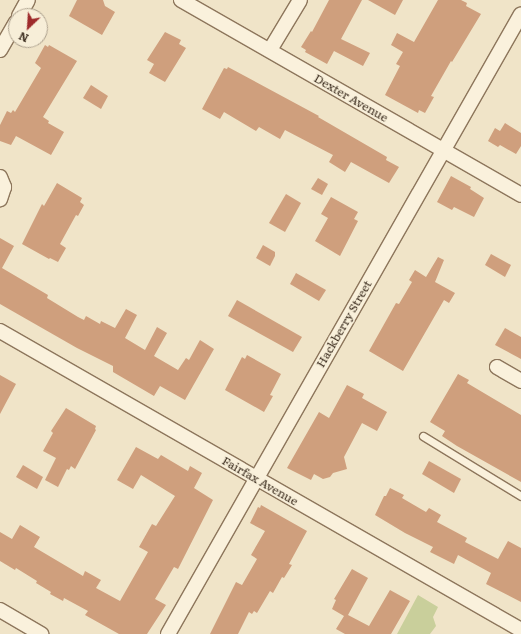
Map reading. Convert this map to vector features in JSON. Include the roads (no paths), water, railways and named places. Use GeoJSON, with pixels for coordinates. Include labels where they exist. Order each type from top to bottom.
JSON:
{"type":"FeatureCollection","features":[{"type":"Feature","properties":{"kind":"street","name":"Dexter Avenue"},"geometry":{"type":"LineString","coordinates":[[181,0],[521,195]]}},
{"type":"Feature","properties":{"kind":"street"},"geometry":{"type":"LineString","coordinates":[[270,50],[300,0]]}},
{"type":"Feature","properties":{"kind":"street","name":"Hackberry Street"},"geometry":{"type":"LineString","coordinates":[[168,634],[521,14]]}},
{"type":"Feature","properties":{"kind":"street"},"geometry":{"type":"LineString","coordinates":[[0,50],[8,36]]}},
{"type":"Feature","properties":{"kind":"street"},"geometry":{"type":"LineString","coordinates":[[0,177],[4,187],[0,199]]}},
{"type":"Feature","properties":{"kind":"street","name":"Fairfax Avenue"},"geometry":{"type":"LineString","coordinates":[[0,332],[521,630]]}},
{"type":"Feature","properties":{"kind":"street"},"geometry":{"type":"LineString","coordinates":[[497,367],[521,381]]}},
{"type":"Feature","properties":{"kind":"street"},"geometry":{"type":"LineString","coordinates":[[0,610],[41,634]]}},
{"type":"Feature","properties":{"kind":"lane"},"geometry":{"type":"LineString","coordinates":[[423,436],[521,496]]}}]}
